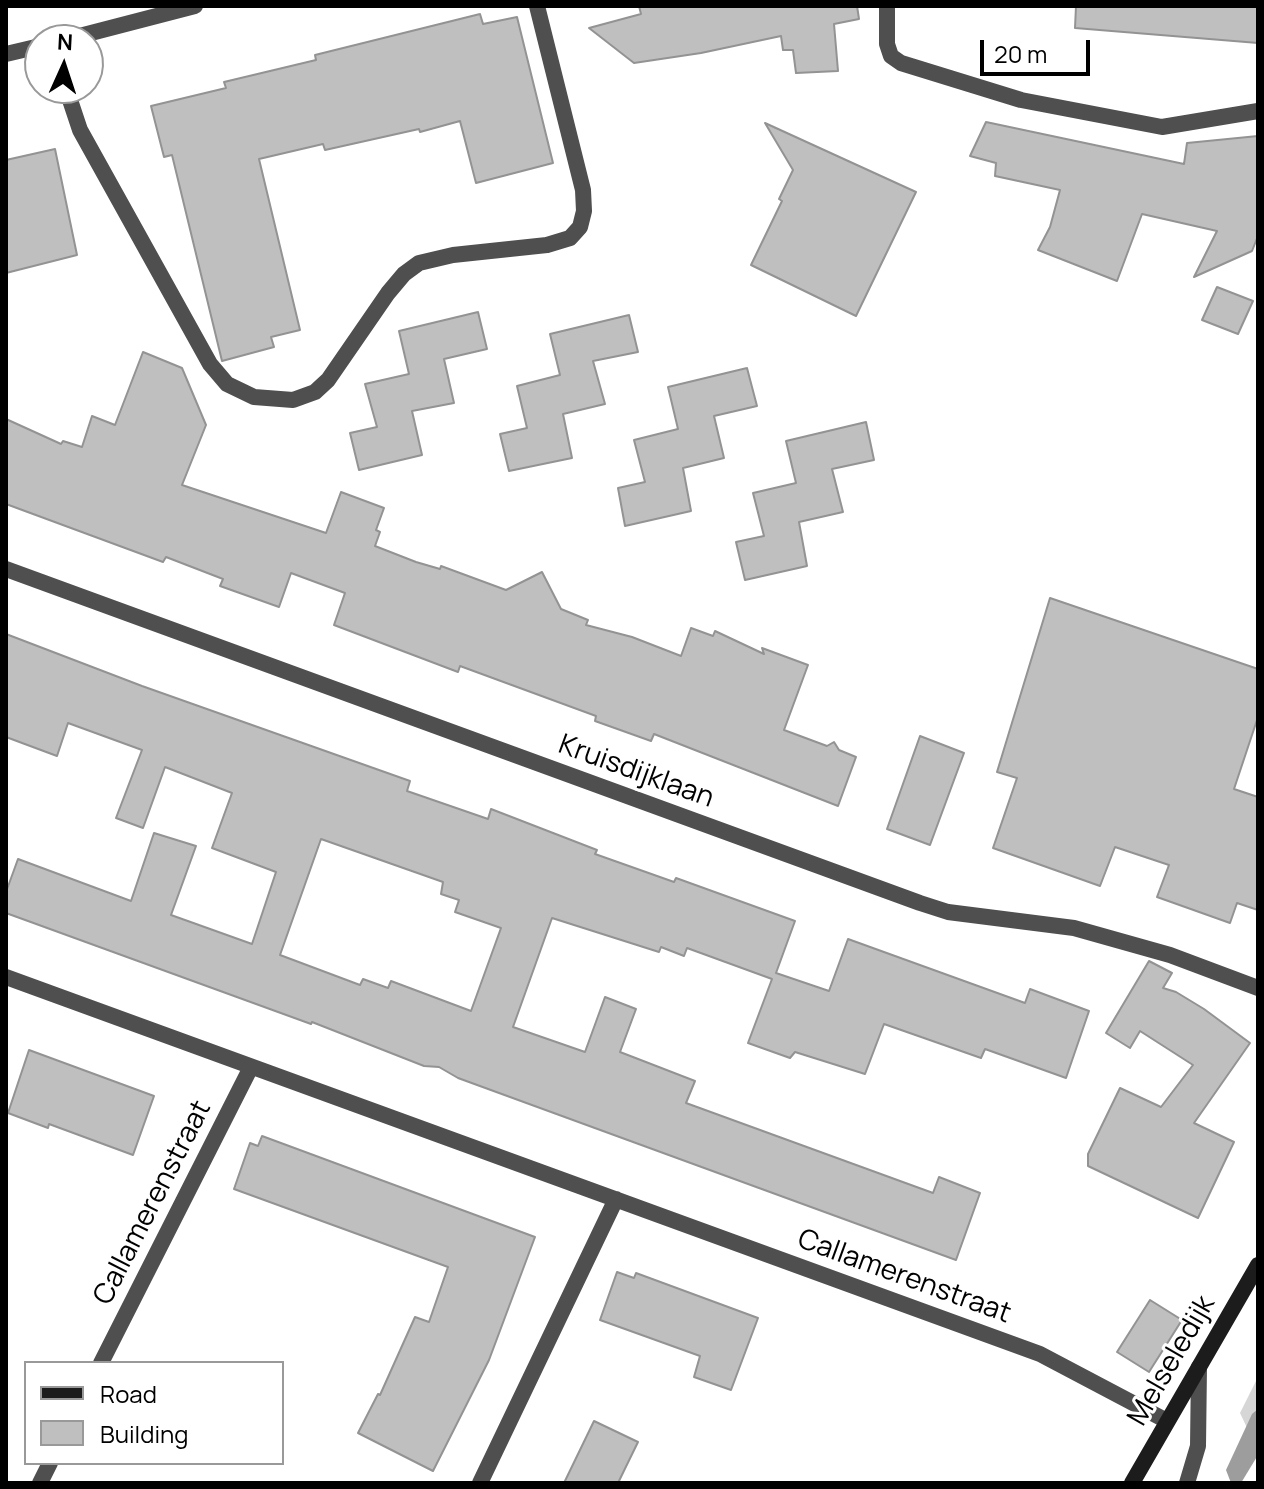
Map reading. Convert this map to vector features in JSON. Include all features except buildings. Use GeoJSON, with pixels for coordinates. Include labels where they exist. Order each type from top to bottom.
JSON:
{"type":"FeatureCollection","features":[{"type":"Feature","properties":{"kind":"main road","name":"Melseledijk"},"geometry":{"type":"LineString","coordinates":[[1132,1483],[1258,1265]]}},
{"type":"Feature","properties":{"kind":"street"},"geometry":{"type":"LineString","coordinates":[[104,30],[195,6]]}},
{"type":"Feature","properties":{"kind":"street"},"geometry":{"type":"LineString","coordinates":[[71,104],[80,130],[210,364],[227,384],[254,397],[293,400],[315,392],[328,380],[388,293],[404,274],[419,263],[453,255],[547,245],[570,238],[580,227],[584,211],[583,190],[537,6]]}},
{"type":"Feature","properties":{"kind":"street"},"geometry":{"type":"LineString","coordinates":[[887,6],[887,44],[891,56],[901,63],[1021,100],[1162,127],[1258,111]]}},
{"type":"Feature","properties":{"kind":"street","name":"Kruisdijklaan"},"geometry":{"type":"LineString","coordinates":[[6,569],[920,903],[948,912],[1074,928],[1170,955],[1258,988]]}},
{"type":"Feature","properties":{"kind":"street","name":"Callamerenstraat"},"geometry":{"type":"LineString","coordinates":[[6,977],[1040,1354],[1167,1421]]}},
{"type":"Feature","properties":{"kind":"street","name":"Callamerenstraat"},"geometry":{"type":"LineString","coordinates":[[102,1361],[251,1067]]}},
{"type":"Feature","properties":{"kind":"street"},"geometry":{"type":"LineString","coordinates":[[480,1483],[616,1199]]}},
{"type":"Feature","properties":{"kind":"street"},"geometry":{"type":"LineString","coordinates":[[1187,1483],[1198,1446],[1199,1367]]}},
{"type":"Feature","properties":{"kind":"street"},"geometry":{"type":"LineString","coordinates":[[40,1483],[49,1465]]}},
{"type":"Feature","properties":{"kind":"shaded area"},"geometry":{"type":"Polygon","coordinates":[[[1258,1377],[1258,1451],[1240,1413],[1258,1377]]]}},
{"type":"Feature","properties":{"kind":"shaded area"},"geometry":{"type":"Polygon","coordinates":[[[1258,1409],[1258,1455],[1241,1483],[1231,1483],[1226,1470],[1252,1414],[1258,1409]]]}}]}
